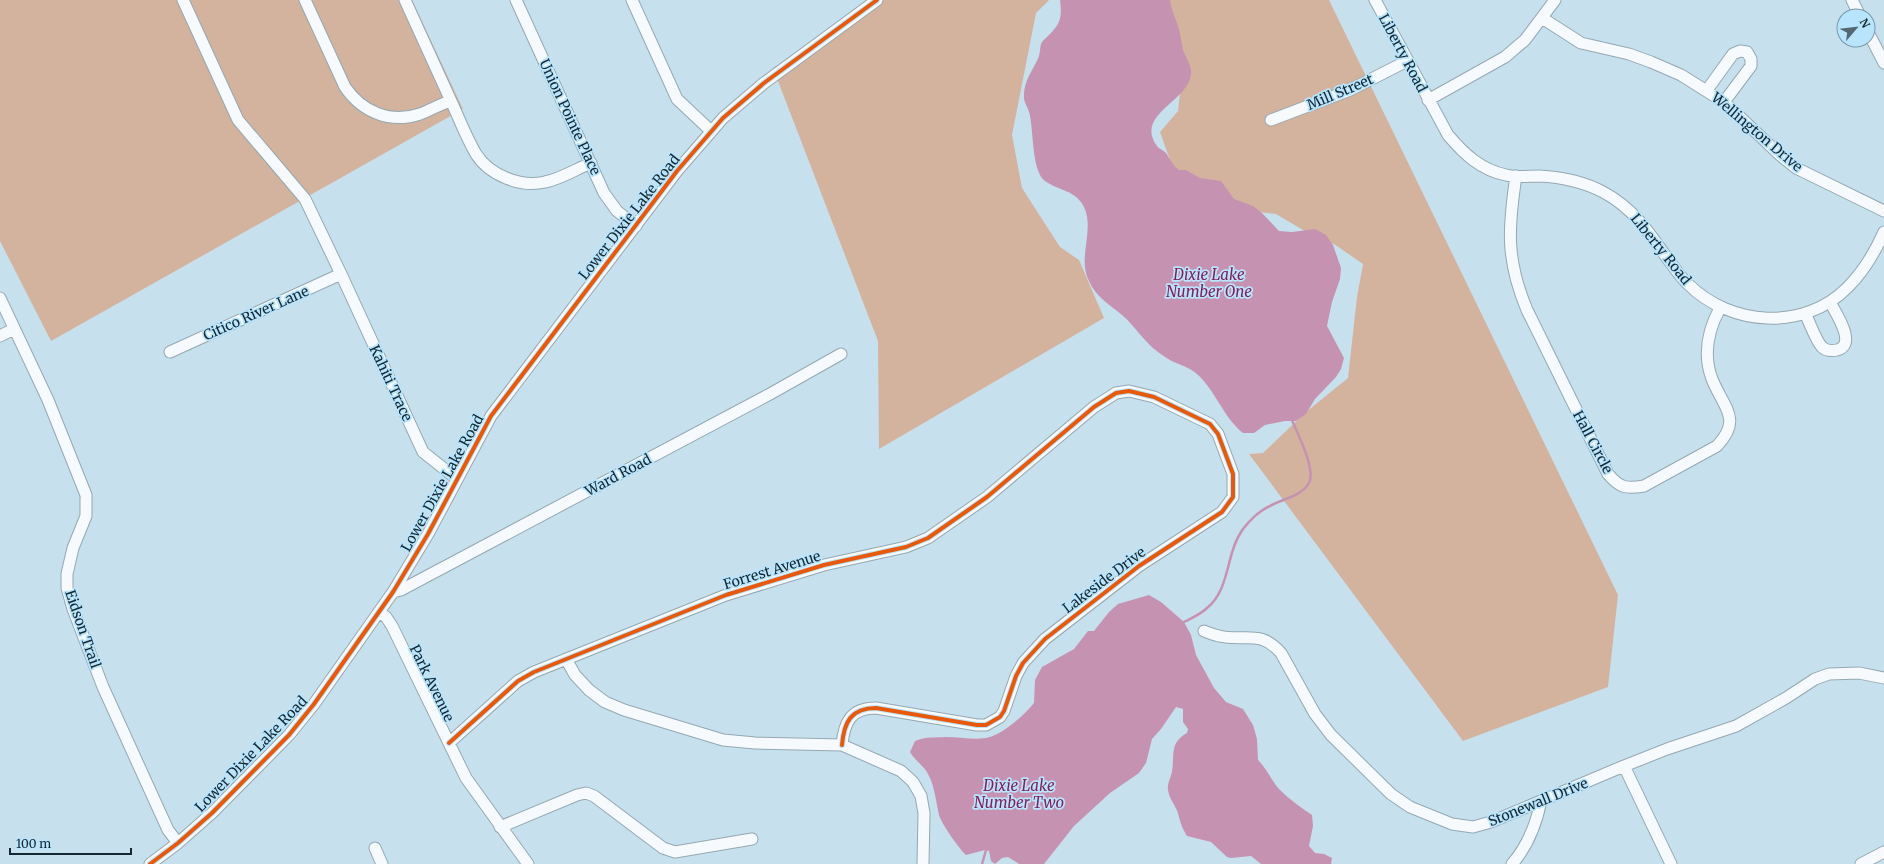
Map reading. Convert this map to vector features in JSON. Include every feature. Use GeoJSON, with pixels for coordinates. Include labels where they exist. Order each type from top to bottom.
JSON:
{"type":"FeatureCollection","features":[{"type":"Feature","properties":{"kind":"street","name":"Kahiti Trace"},"geometry":{"type":"LineString","coordinates":[[183,0],[238,120],[305,199],[423,452],[457,479]]}},
{"type":"Feature","properties":{"kind":"street"},"geometry":{"type":"LineString","coordinates":[[305,0],[345,87],[353,100],[368,110],[383,116],[400,118],[420,114],[451,101]]}},
{"type":"Feature","properties":{"kind":"street"},"geometry":{"type":"LineString","coordinates":[[405,0],[476,155],[496,173],[513,181],[529,185],[546,182],[591,163]]}},
{"type":"Feature","properties":{"kind":"street","name":"Union Pointe Place"},"geometry":{"type":"LineString","coordinates":[[516,0],[604,193],[617,211],[636,226]]}},
{"type":"Feature","properties":{"kind":"street"},"geometry":{"type":"LineString","coordinates":[[632,0],[677,99],[711,131]]}},
{"type":"Feature","properties":{"kind":"street","name":"Lower Dixie Lake Road"},"geometry":{"type":"LineString","coordinates":[[150,864],[178,843],[212,812],[288,734],[335,676],[393,592],[428,534],[491,416],[675,173],[723,118],[764,83],[877,0]]}},
{"type":"Feature","properties":{"kind":"street","name":"Liberty Road"},"geometry":{"type":"LineString","coordinates":[[1375,0],[1448,135],[1464,154],[1489,170],[1506,175],[1541,176],[1571,180],[1596,188],[1613,197],[1628,208],[1642,222],[1687,284],[1720,308],[1741,315],[1762,319],[1784,318],[1805,313],[1830,302],[1848,288],[1863,270],[1884,232]]}},
{"type":"Feature","properties":{"kind":"street"},"geometry":{"type":"LineString","coordinates":[[1428,100],[1505,57],[1525,40],[1555,0]]}},
{"type":"Feature","properties":{"kind":"street","name":"Wellington Drive"},"geometry":{"type":"LineString","coordinates":[[1542,18],[1581,43],[1651,62],[1681,75],[1724,102],[1743,118],[1780,155],[1796,168],[1884,211]]}},
{"type":"Feature","properties":{"kind":"street"},"geometry":{"type":"LineString","coordinates":[[1876,48],[1884,63]]}},
{"type":"Feature","properties":{"kind":"street"},"geometry":{"type":"LineString","coordinates":[[1707,90],[1733,54],[1740,51],[1747,52],[1752,59],[1751,66],[1724,102]]}},
{"type":"Feature","properties":{"kind":"street","name":"Mill Street"},"geometry":{"type":"LineString","coordinates":[[1271,120],[1350,90],[1408,61]]}},
{"type":"Feature","properties":{"kind":"street","name":"Hall Circle"},"geometry":{"type":"LineString","coordinates":[[1516,176],[1510,213],[1509,234],[1511,262],[1518,288],[1527,310],[1608,474],[1617,484],[1630,488],[1644,486],[1717,446],[1727,436],[1730,426],[1730,416],[1712,378],[1707,355],[1710,330],[1720,308]]}},
{"type":"Feature","properties":{"kind":"street","name":"Citico River Lane"},"geometry":{"type":"LineString","coordinates":[[170,352],[341,274]]}},
{"type":"Feature","properties":{"kind":"street","name":"Eidson Trail"},"geometry":{"type":"LineString","coordinates":[[0,298],[48,400],[86,495],[86,516],[73,548],[67,574],[67,588],[73,609],[103,686],[168,830],[178,843]]}},
{"type":"Feature","properties":{"kind":"street"},"geometry":{"type":"LineString","coordinates":[[1805,313],[1822,347],[1830,351],[1839,350],[1846,343],[1847,334],[1830,302]]}},
{"type":"Feature","properties":{"kind":"street"},"geometry":{"type":"LineString","coordinates":[[0,336],[14,328]]}},
{"type":"Feature","properties":{"kind":"street","name":"Ward Road"},"geometry":{"type":"LineString","coordinates":[[393,592],[401,590],[770,394],[841,354]]}},
{"type":"Feature","properties":{"kind":"street","name":"Lakeside Drive"},"geometry":{"type":"LineString","coordinates":[[842,745],[843,730],[848,721],[856,712],[867,708],[876,708],[977,725],[986,725],[994,722],[1004,711],[1010,690],[1023,663],[1045,639],[1139,566],[1222,512],[1233,497],[1233,474],[1224,446],[1218,434],[1210,424],[1154,397],[1129,391],[1116,392],[1094,407]]}},
{"type":"Feature","properties":{"kind":"street","name":"Forrest Avenue"},"geometry":{"type":"LineString","coordinates":[[449,743],[518,681],[534,672],[726,595],[824,565],[906,547],[928,538],[987,497],[1094,407]]}},
{"type":"Feature","properties":{"kind":"street","name":"Park Avenue"},"geometry":{"type":"LineString","coordinates":[[379,612],[392,626],[466,778],[528,864]]}},
{"type":"Feature","properties":{"kind":"street","name":"Stonewall Drive"},"geometry":{"type":"LineString","coordinates":[[1204,631],[1220,636],[1258,637],[1274,645],[1281,653],[1315,714],[1331,735],[1391,794],[1410,808],[1452,824],[1473,826],[1491,822],[1667,749],[1736,726],[1786,698],[1815,679],[1829,674],[1859,673],[1884,678]]}},
{"type":"Feature","properties":{"kind":"street"},"geometry":{"type":"LineString","coordinates":[[566,659],[575,675],[589,690],[605,702],[624,710],[723,740],[755,743],[842,745],[901,771],[913,782],[921,796],[924,813],[923,864]]}},
{"type":"Feature","properties":{"kind":"street"},"geometry":{"type":"LineString","coordinates":[[1624,766],[1670,864]]}},
{"type":"Feature","properties":{"kind":"street"},"geometry":{"type":"LineString","coordinates":[[500,827],[577,795],[586,793],[594,796],[663,848],[675,852],[752,840]]}},
{"type":"Feature","properties":{"kind":"street"},"geometry":{"type":"LineString","coordinates":[[1512,864],[1529,838],[1537,820],[1541,801]]}},
{"type":"Feature","properties":{"kind":"street"},"geometry":{"type":"LineString","coordinates":[[375,848],[382,864]]}},
{"type":"Feature","properties":{"kind":"street"},"geometry":{"type":"LineString","coordinates":[[1861,864],[1884,852]]}},
{"type":"Feature","properties":{"kind":"shaded area"},"geometry":{"type":"Polygon","coordinates":[[[0,0],[412,0],[463,109],[51,341],[0,241],[0,0]]]}},
{"type":"Feature","properties":{"kind":"shaded area"},"geometry":{"type":"Polygon","coordinates":[[[876,0],[1049,0],[1036,13],[1012,135],[1022,188],[1060,247],[1079,260],[1104,318],[879,449],[878,341],[773,68],[876,0]]]}},
{"type":"Feature","properties":{"kind":"shaded area"},"geometry":{"type":"Polygon","coordinates":[[[1155,0],[1329,0],[1618,595],[1608,687],[1463,741],[1249,454],[1263,453],[1306,412],[1348,378],[1357,297],[1363,264],[1334,244],[1303,230],[1276,214],[1250,211],[1188,184],[1171,163],[1160,132],[1178,111],[1182,73],[1155,0]]]}},
{"type":"Feature","properties":{"kind":"water","name":"Dixie Lake Number One"},"geometry":{"type":"Polygon","coordinates":[[[1060,0],[1170,0],[1179,29],[1183,50],[1191,70],[1189,81],[1184,90],[1158,115],[1153,124],[1152,134],[1157,146],[1166,153],[1179,170],[1186,170],[1200,178],[1221,181],[1234,199],[1253,206],[1279,231],[1292,232],[1315,229],[1326,235],[1333,245],[1341,268],[1340,279],[1332,302],[1327,326],[1344,358],[1341,369],[1336,377],[1315,399],[1306,414],[1296,421],[1285,421],[1265,425],[1254,433],[1243,433],[1236,427],[1204,381],[1197,374],[1187,367],[1169,360],[1153,348],[1127,319],[1095,292],[1092,287],[1086,272],[1085,263],[1088,225],[1084,207],[1081,201],[1072,194],[1050,184],[1040,176],[1035,159],[1031,119],[1024,100],[1025,86],[1039,56],[1041,44],[1053,31],[1060,19],[1060,0]]]}},
{"type":"Feature","properties":{"kind":"water","name":"Dixie Lake Number Two"},"geometry":{"type":"Polygon","coordinates":[[[1149,595],[1161,602],[1184,622],[1191,635],[1196,655],[1214,688],[1226,702],[1243,709],[1253,725],[1257,739],[1258,760],[1279,789],[1312,815],[1313,826],[1309,846],[1315,853],[1324,854],[1332,858],[1331,864],[1261,864],[1251,856],[1227,857],[1211,842],[1187,836],[1182,828],[1178,813],[1168,790],[1175,745],[1181,737],[1187,733],[1188,729],[1183,722],[1183,709],[1176,707],[1152,739],[1146,763],[1139,773],[1110,793],[1074,826],[1044,864],[1019,864],[1008,857],[1002,858],[995,864],[991,861],[989,851],[985,850],[966,855],[951,836],[939,815],[934,790],[929,776],[925,769],[910,752],[915,741],[923,738],[986,738],[1006,729],[1019,719],[1034,703],[1035,680],[1042,667],[1074,649],[1088,631],[1094,631],[1109,612],[1118,604],[1149,595]]]}},
{"type":"Feature","properties":{"kind":"waterway"},"geometry":{"type":"LineString","coordinates":[[1184,622],[1202,612],[1215,600],[1224,581],[1237,539],[1249,522],[1258,513],[1266,508],[1302,491],[1309,483],[1311,477],[1308,461],[1292,420]]}},
{"type":"Feature","properties":{"kind":"waterway"},"geometry":{"type":"LineString","coordinates":[[982,864],[986,850]]}},
{"type":"Feature","properties":{"kind":"cycle path"},"geometry":{"type":"LineString","coordinates":[[150,864],[178,843],[212,813],[289,735],[314,704],[393,592],[428,534],[491,416],[677,171],[723,118],[764,83],[877,0]]}},
{"type":"Feature","properties":{"kind":"cycle path"},"geometry":{"type":"LineString","coordinates":[[449,743],[518,681],[534,672],[726,595],[824,565],[906,547],[928,538],[987,497],[1094,407],[1116,393],[1129,391],[1154,397],[1210,424],[1218,434],[1233,474],[1233,497],[1222,512],[1139,566],[1045,639],[1023,663],[1016,676],[1004,711],[1000,717],[986,725],[977,725],[876,708],[867,709],[860,711],[850,718],[847,723],[842,745]]}}]}
